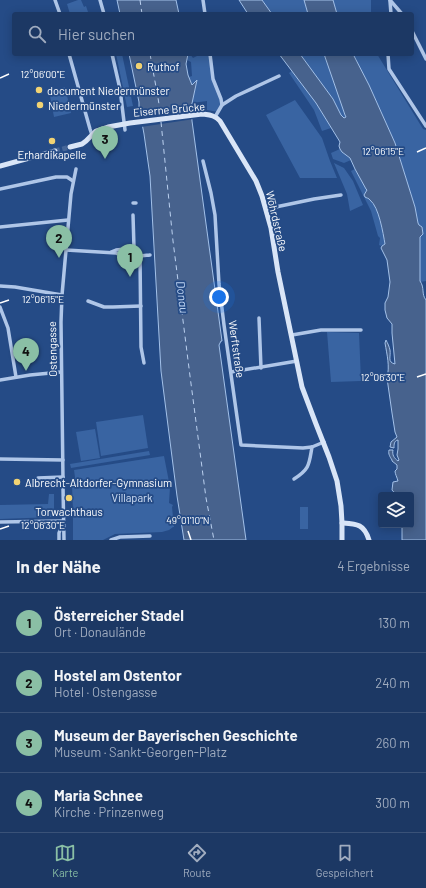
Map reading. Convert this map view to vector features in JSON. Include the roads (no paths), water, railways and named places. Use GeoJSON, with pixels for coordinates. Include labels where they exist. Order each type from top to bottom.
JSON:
{"type":"FeatureCollection","features":[{"type":"Feature","properties":{"kind":"street"},"geometry":{"type":"LineString","coordinates":[[55,0],[59,12]]}},
{"type":"Feature","properties":{"kind":"street"},"geometry":{"type":"LineString","coordinates":[[100,0],[103,12]]}},
{"type":"Feature","properties":{"kind":"street"},"geometry":{"type":"LineString","coordinates":[[204,0],[205,12]]}},
{"type":"Feature","properties":{"kind":"street"},"geometry":{"type":"LineString","coordinates":[[390,0],[390,12]]}},
{"type":"Feature","properties":{"kind":"street"},"geometry":{"type":"LineString","coordinates":[[390,0],[400,12]]}},
{"type":"Feature","properties":{"kind":"street"},"geometry":{"type":"LineString","coordinates":[[414,35],[426,59]]}},
{"type":"Feature","properties":{"kind":"street"},"geometry":{"type":"LineString","coordinates":[[70,147],[80,145],[92,134],[71,56]]}},
{"type":"Feature","properties":{"kind":"street"},"geometry":{"type":"LineString","coordinates":[[112,56],[120,89],[125,130]]}},
{"type":"Feature","properties":{"kind":"street"},"geometry":{"type":"LineString","coordinates":[[210,56],[213,79],[222,105]]}},
{"type":"Feature","properties":{"kind":"street"},"geometry":{"type":"LineString","coordinates":[[388,56],[389,69],[426,126]]}},
{"type":"Feature","properties":{"kind":"street"},"geometry":{"type":"LineString","coordinates":[[215,116],[222,105],[236,96],[279,76]]}},
{"type":"Feature","properties":{"kind":"street","name":"Eiserne Brücke"},"geometry":{"type":"LineString","coordinates":[[92,134],[105,128],[138,122],[207,114],[215,116]]}},
{"type":"Feature","properties":{"kind":"street","name":"Wöhrdstraße"},"geometry":{"type":"LineString","coordinates":[[215,116],[220,121],[256,180],[266,209],[302,387],[330,457],[337,482],[341,506],[342,540]]}},
{"type":"Feature","properties":{"kind":"street"},"geometry":{"type":"LineString","coordinates":[[1,166],[55,151]]}},
{"type":"Feature","properties":{"kind":"street","name":"Werftstraße"},"geometry":{"type":"LineString","coordinates":[[203,162],[214,210],[219,284],[241,445],[303,448],[312,447]]}},
{"type":"Feature","properties":{"kind":"street","name":"Ostengasse"},"geometry":{"type":"LineString","coordinates":[[38,478],[63,479],[61,372],[62,295],[68,220],[76,169]]}},
{"type":"Feature","properties":{"kind":"street"},"geometry":{"type":"LineString","coordinates":[[0,189],[63,176],[73,181]]}},
{"type":"Feature","properties":{"kind":"street"},"geometry":{"type":"LineString","coordinates":[[266,209],[341,195]]}},
{"type":"Feature","properties":{"kind":"street"},"geometry":{"type":"LineString","coordinates":[[110,253],[116,250],[134,248],[133,215]]}},
{"type":"Feature","properties":{"kind":"street"},"geometry":{"type":"LineString","coordinates":[[0,227],[68,220]]}},
{"type":"Feature","properties":{"kind":"street"},"geometry":{"type":"LineString","coordinates":[[66,250],[116,253],[119,255],[150,256]]}},
{"type":"Feature","properties":{"kind":"street"},"geometry":{"type":"LineString","coordinates":[[140,256],[142,347],[144,363]]}},
{"type":"Feature","properties":{"kind":"street"},"geometry":{"type":"LineString","coordinates":[[0,286],[62,295]]}},
{"type":"Feature","properties":{"kind":"street"},"geometry":{"type":"LineString","coordinates":[[88,302],[113,308],[142,306]]}},
{"type":"Feature","properties":{"kind":"street"},"geometry":{"type":"LineString","coordinates":[[0,307],[8,328],[16,377]]}},
{"type":"Feature","properties":{"kind":"street"},"geometry":{"type":"LineString","coordinates":[[260,318],[261,368]]}},
{"type":"Feature","properties":{"kind":"street"},"geometry":{"type":"LineString","coordinates":[[292,335],[321,330],[361,330]]}},
{"type":"Feature","properties":{"kind":"street"},"geometry":{"type":"LineString","coordinates":[[231,372],[297,361]]}},
{"type":"Feature","properties":{"kind":"street"},"geometry":{"type":"LineString","coordinates":[[0,380],[61,372]]}},
{"type":"Feature","properties":{"kind":"street"},"geometry":{"type":"LineString","coordinates":[[294,479],[308,468],[312,447],[324,442]]}},
{"type":"Feature","properties":{"kind":"street"},"geometry":{"type":"LineString","coordinates":[[0,458],[62,460]]}},
{"type":"Feature","properties":{"kind":"street"},"geometry":{"type":"LineString","coordinates":[[63,487],[64,540]]}},
{"type":"Feature","properties":{"kind":"street"},"geometry":{"type":"LineString","coordinates":[[0,522],[63,521]]}},
{"type":"Feature","properties":{"kind":"street"},"geometry":{"type":"LineString","coordinates":[[59,540],[59,533],[63,521]]}},
{"type":"Feature","properties":{"kind":"street"},"geometry":{"type":"LineString","coordinates":[[342,523],[356,524],[366,532],[369,540]]}},
{"type":"Feature","properties":{"kind":"street"},"geometry":{"type":"LineString","coordinates":[[111,540],[120,537],[150,536]]}},
{"type":"Feature","properties":{"kind":"water"},"geometry":{"type":"Polygon","coordinates":[[[117,0],[176,0],[179,12],[120,12],[117,0]]]}},
{"type":"Feature","properties":{"kind":"water"},"geometry":{"type":"Polygon","coordinates":[[[239,0],[262,0],[271,12],[247,12],[239,0]]]}},
{"type":"Feature","properties":{"kind":"water"},"geometry":{"type":"Polygon","coordinates":[[[304,0],[333,0],[336,12],[307,12],[304,0]]]}},
{"type":"Feature","properties":{"kind":"water","name":"Donau"},"geometry":{"type":"Polygon","coordinates":[[[129,56],[188,56],[186,64],[192,85],[197,80],[191,108],[192,121],[222,341],[219,345],[246,540],[184,540],[161,371],[150,176],[139,102],[129,56]]]}},
{"type":"Feature","properties":{"kind":"water"},"geometry":{"type":"Polygon","coordinates":[[[281,56],[301,56],[333,99],[344,118],[346,117],[325,56],[354,56],[395,143],[415,207],[418,223],[422,227],[423,234],[420,237],[420,281],[426,300],[426,540],[402,540],[402,528],[414,528],[414,492],[394,492],[392,490],[393,482],[398,481],[395,473],[397,465],[392,461],[389,450],[393,450],[395,459],[398,461],[399,460],[397,455],[398,440],[394,444],[394,448],[390,447],[391,442],[397,437],[387,378],[388,365],[385,343],[386,340],[390,350],[390,361],[395,364],[392,324],[387,318],[385,310],[385,303],[388,297],[390,282],[387,260],[381,248],[385,244],[376,208],[369,199],[365,197],[364,195],[367,190],[350,158],[340,149],[340,142],[316,103],[281,56]]]}},
{"type":"Feature","properties":{"kind":"tunnel"},"geometry":{"type":"LineString","coordinates":[[55,151],[70,147]]}},
{"type":"Feature","properties":{"kind":"place","name":"Ruthof"},"geometry":{"type":"Point","coordinates":[139,66]}},
{"type":"Feature","properties":{"kind":"place","name":"document Niedermünster"},"geometry":{"type":"Point","coordinates":[39,90]}},
{"type":"Feature","properties":{"kind":"place","name":"Niedermünster"},"geometry":{"type":"Point","coordinates":[40,105]}},
{"type":"Feature","properties":{"kind":"place","name":"Erhardikapelle"},"geometry":{"type":"Point","coordinates":[52,141]}},
{"type":"Feature","properties":{"kind":"place","name":"Museum der Bayerischen Geschichte"},"geometry":{"type":"Point","coordinates":[105,159]}},
{"type":"Feature","properties":{"kind":"place","name":"Hostel am Ostentor"},"geometry":{"type":"Point","coordinates":[59,258]}},
{"type":"Feature","properties":{"kind":"place","name":"Österreicher Stadel"},"geometry":{"type":"Point","coordinates":[130,277]}},
{"type":"Feature","properties":{"kind":"place","name":"Maria Schnee"},"geometry":{"type":"Point","coordinates":[26,371]}},
{"type":"Feature","properties":{"kind":"place","name":"Albrecht-Altdorfer-Gymnasium"},"geometry":{"type":"Point","coordinates":[17,482]}},
{"type":"Feature","properties":{"kind":"place","name":"Torwachthaus"},"geometry":{"type":"Point","coordinates":[69,498]}},
{"type":"Feature","properties":{"kind":"park label","name":"Villapark"},"geometry":{"type":"Point","coordinates":[132,497]}}]}
